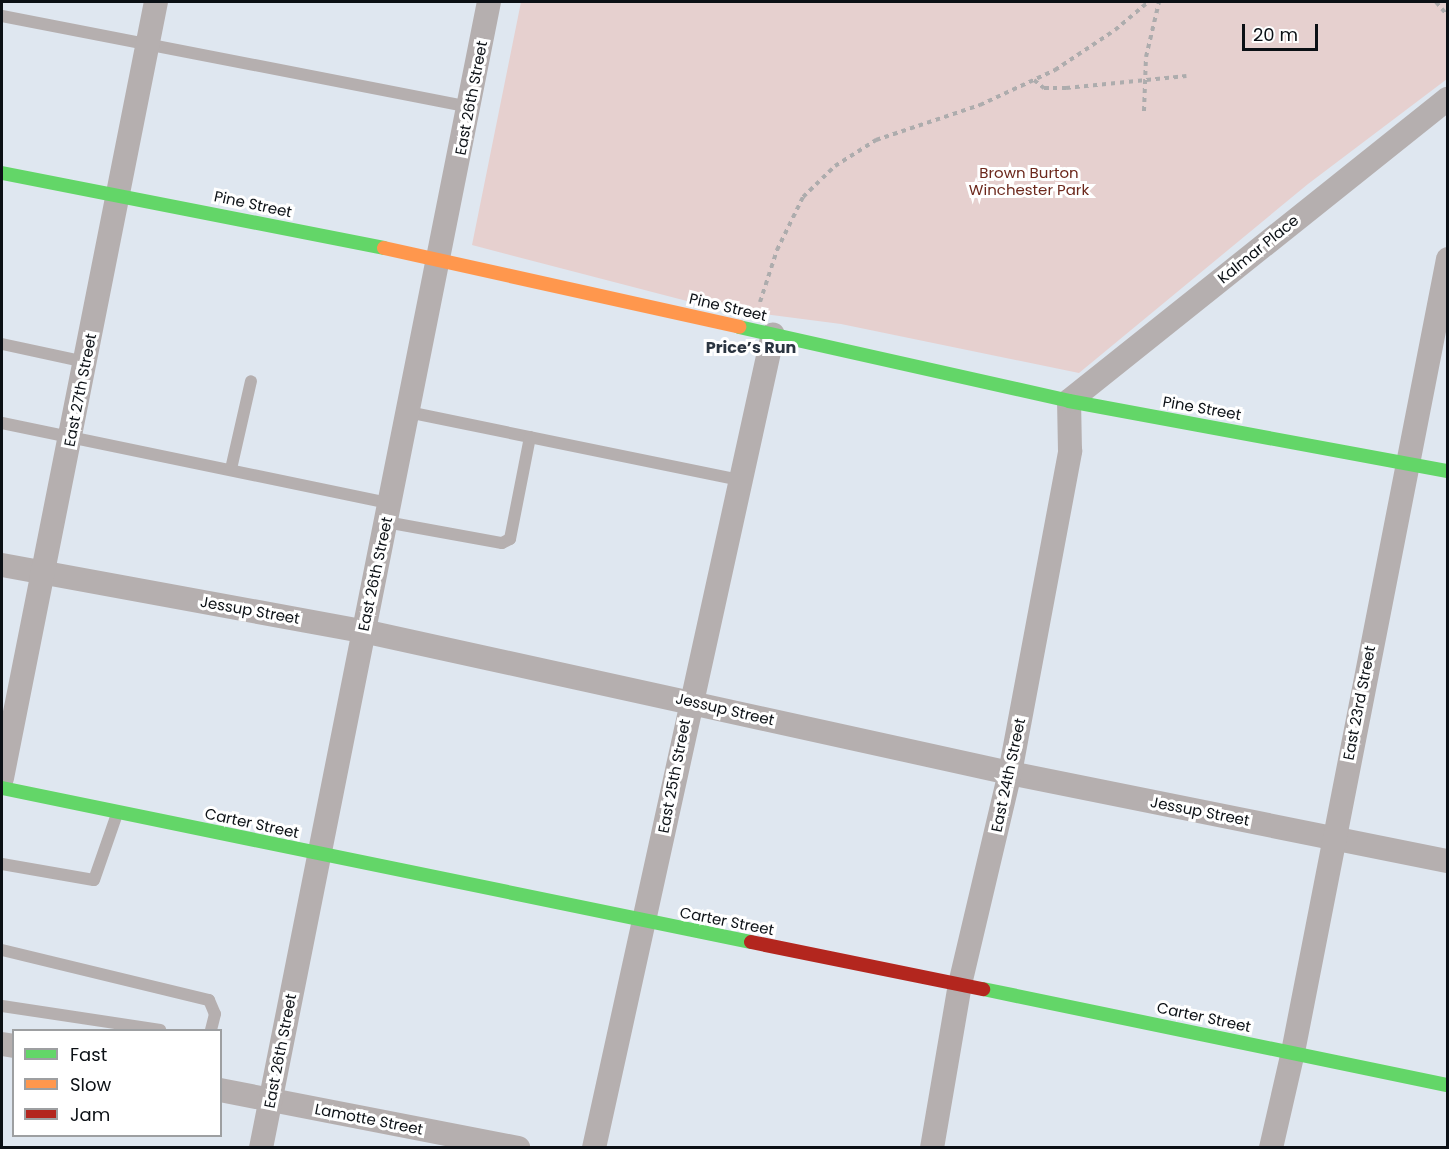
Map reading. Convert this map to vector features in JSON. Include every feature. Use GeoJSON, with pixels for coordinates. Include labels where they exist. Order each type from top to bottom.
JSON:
{"type":"FeatureCollection","features":[{"type":"Feature","properties":{"kind":"street","name":"East 27th Street"},"geometry":{"type":"LineString","coordinates":[[2,778],[120,193],[156,2]]}},
{"type":"Feature","properties":{"kind":"street","name":"East 26th Street"},"geometry":{"type":"LineString","coordinates":[[261,1148],[489,2]]}},
{"type":"Feature","properties":{"kind":"street","name":"Kalmar Place"},"geometry":{"type":"LineString","coordinates":[[1069,400],[1448,98]]}},
{"type":"Feature","properties":{"kind":"street","name":"Pine Street"},"geometry":{"type":"LineString","coordinates":[[2,173],[120,193],[439,259],[1069,400],[1448,471]]}},
{"type":"Feature","properties":{"kind":"street","name":"East 23rd Street"},"geometry":{"type":"LineString","coordinates":[[1270,1148],[1293,1052],[1332,837],[1448,259]]}},
{"type":"Feature","properties":{"kind":"street","name":"East 25th Street"},"geometry":{"type":"LineString","coordinates":[[594,1148],[645,922],[689,700],[773,334]]}},
{"type":"Feature","properties":{"kind":"street","name":"East 24th Street"},"geometry":{"type":"LineString","coordinates":[[932,1148],[960,984],[1010,773],[1070,451],[1069,400]]}},
{"type":"Feature","properties":{"kind":"street","name":"Jessup Street"},"geometry":{"type":"LineString","coordinates":[[2,565],[363,631],[689,700],[1010,773],[1448,861]]}},
{"type":"Feature","properties":{"kind":"street","name":"Carter Street"},"geometry":{"type":"LineString","coordinates":[[2,788],[645,922],[960,984],[1448,1085]]}},
{"type":"Feature","properties":{"kind":"street","name":"Lamotte Street"},"geometry":{"type":"LineString","coordinates":[[222,1090],[518,1148]]}},
{"type":"Feature","properties":{"kind":"lane"},"geometry":{"type":"LineString","coordinates":[[2,16],[469,107]]}},
{"type":"Feature","properties":{"kind":"lane"},"geometry":{"type":"LineString","coordinates":[[2,344],[86,362]]}},
{"type":"Feature","properties":{"kind":"lane"},"geometry":{"type":"LineString","coordinates":[[231,469],[251,381]]}},
{"type":"Feature","properties":{"kind":"lane"},"geometry":{"type":"LineString","coordinates":[[408,412],[739,480]]}},
{"type":"Feature","properties":{"kind":"lane"},"geometry":{"type":"LineString","coordinates":[[2,423],[231,469],[502,543],[510,539],[530,437]]}},
{"type":"Feature","properties":{"kind":"lane"},"geometry":{"type":"LineString","coordinates":[[2,864],[93,880],[117,812]]}},
{"type":"Feature","properties":{"kind":"lane"},"geometry":{"type":"LineString","coordinates":[[2,950],[209,1000],[215,1014],[211,1029]]}},
{"type":"Feature","properties":{"kind":"lane"},"geometry":{"type":"LineString","coordinates":[[2,1006],[153,1029]]}},
{"type":"Feature","properties":{"kind":"path"},"geometry":{"type":"LineString","coordinates":[[760,303],[777,250],[803,197],[835,166],[876,140],[980,105],[1034,80],[1115,30],[1148,2]]}},
{"type":"Feature","properties":{"kind":"path"},"geometry":{"type":"LineString","coordinates":[[1144,111],[1151,24],[1159,2]]}},
{"type":"Feature","properties":{"kind":"path"},"geometry":{"type":"LineString","coordinates":[[1436,2],[1448,16]]}},
{"type":"Feature","properties":{"kind":"path"},"geometry":{"type":"LineString","coordinates":[[1034,80],[1044,88],[1066,88],[1186,76]]}},
{"type":"Feature","properties":{"kind":"green space","name":"Brown Burton Winchester Park"},"geometry":{"type":"Polygon","coordinates":[[[521,2],[1447,2],[1447,79],[1308,184],[1079,373],[841,324],[710,307],[472,245],[521,2]]]}},
{"type":"Feature","properties":{"kind":"traffic: fast"},"geometry":{"type":"LineString","coordinates":[[2,173],[384,248]]}},
{"type":"Feature","properties":{"kind":"traffic: fast"},"geometry":{"type":"LineString","coordinates":[[739,327],[1069,401],[1448,471]]}},
{"type":"Feature","properties":{"kind":"traffic: fast"},"geometry":{"type":"LineString","coordinates":[[2,788],[751,942]]}},
{"type":"Feature","properties":{"kind":"traffic: fast"},"geometry":{"type":"LineString","coordinates":[[983,989],[1448,1085]]}},
{"type":"Feature","properties":{"kind":"traffic: slow"},"geometry":{"type":"LineString","coordinates":[[384,248],[739,327]]}},
{"type":"Feature","properties":{"kind":"traffic: jam"},"geometry":{"type":"LineString","coordinates":[[751,942],[983,989]]}},
{"type":"Feature","properties":{"kind":"district","name":"Price’s Run"},"geometry":{"type":"Point","coordinates":[751,348]}}]}
